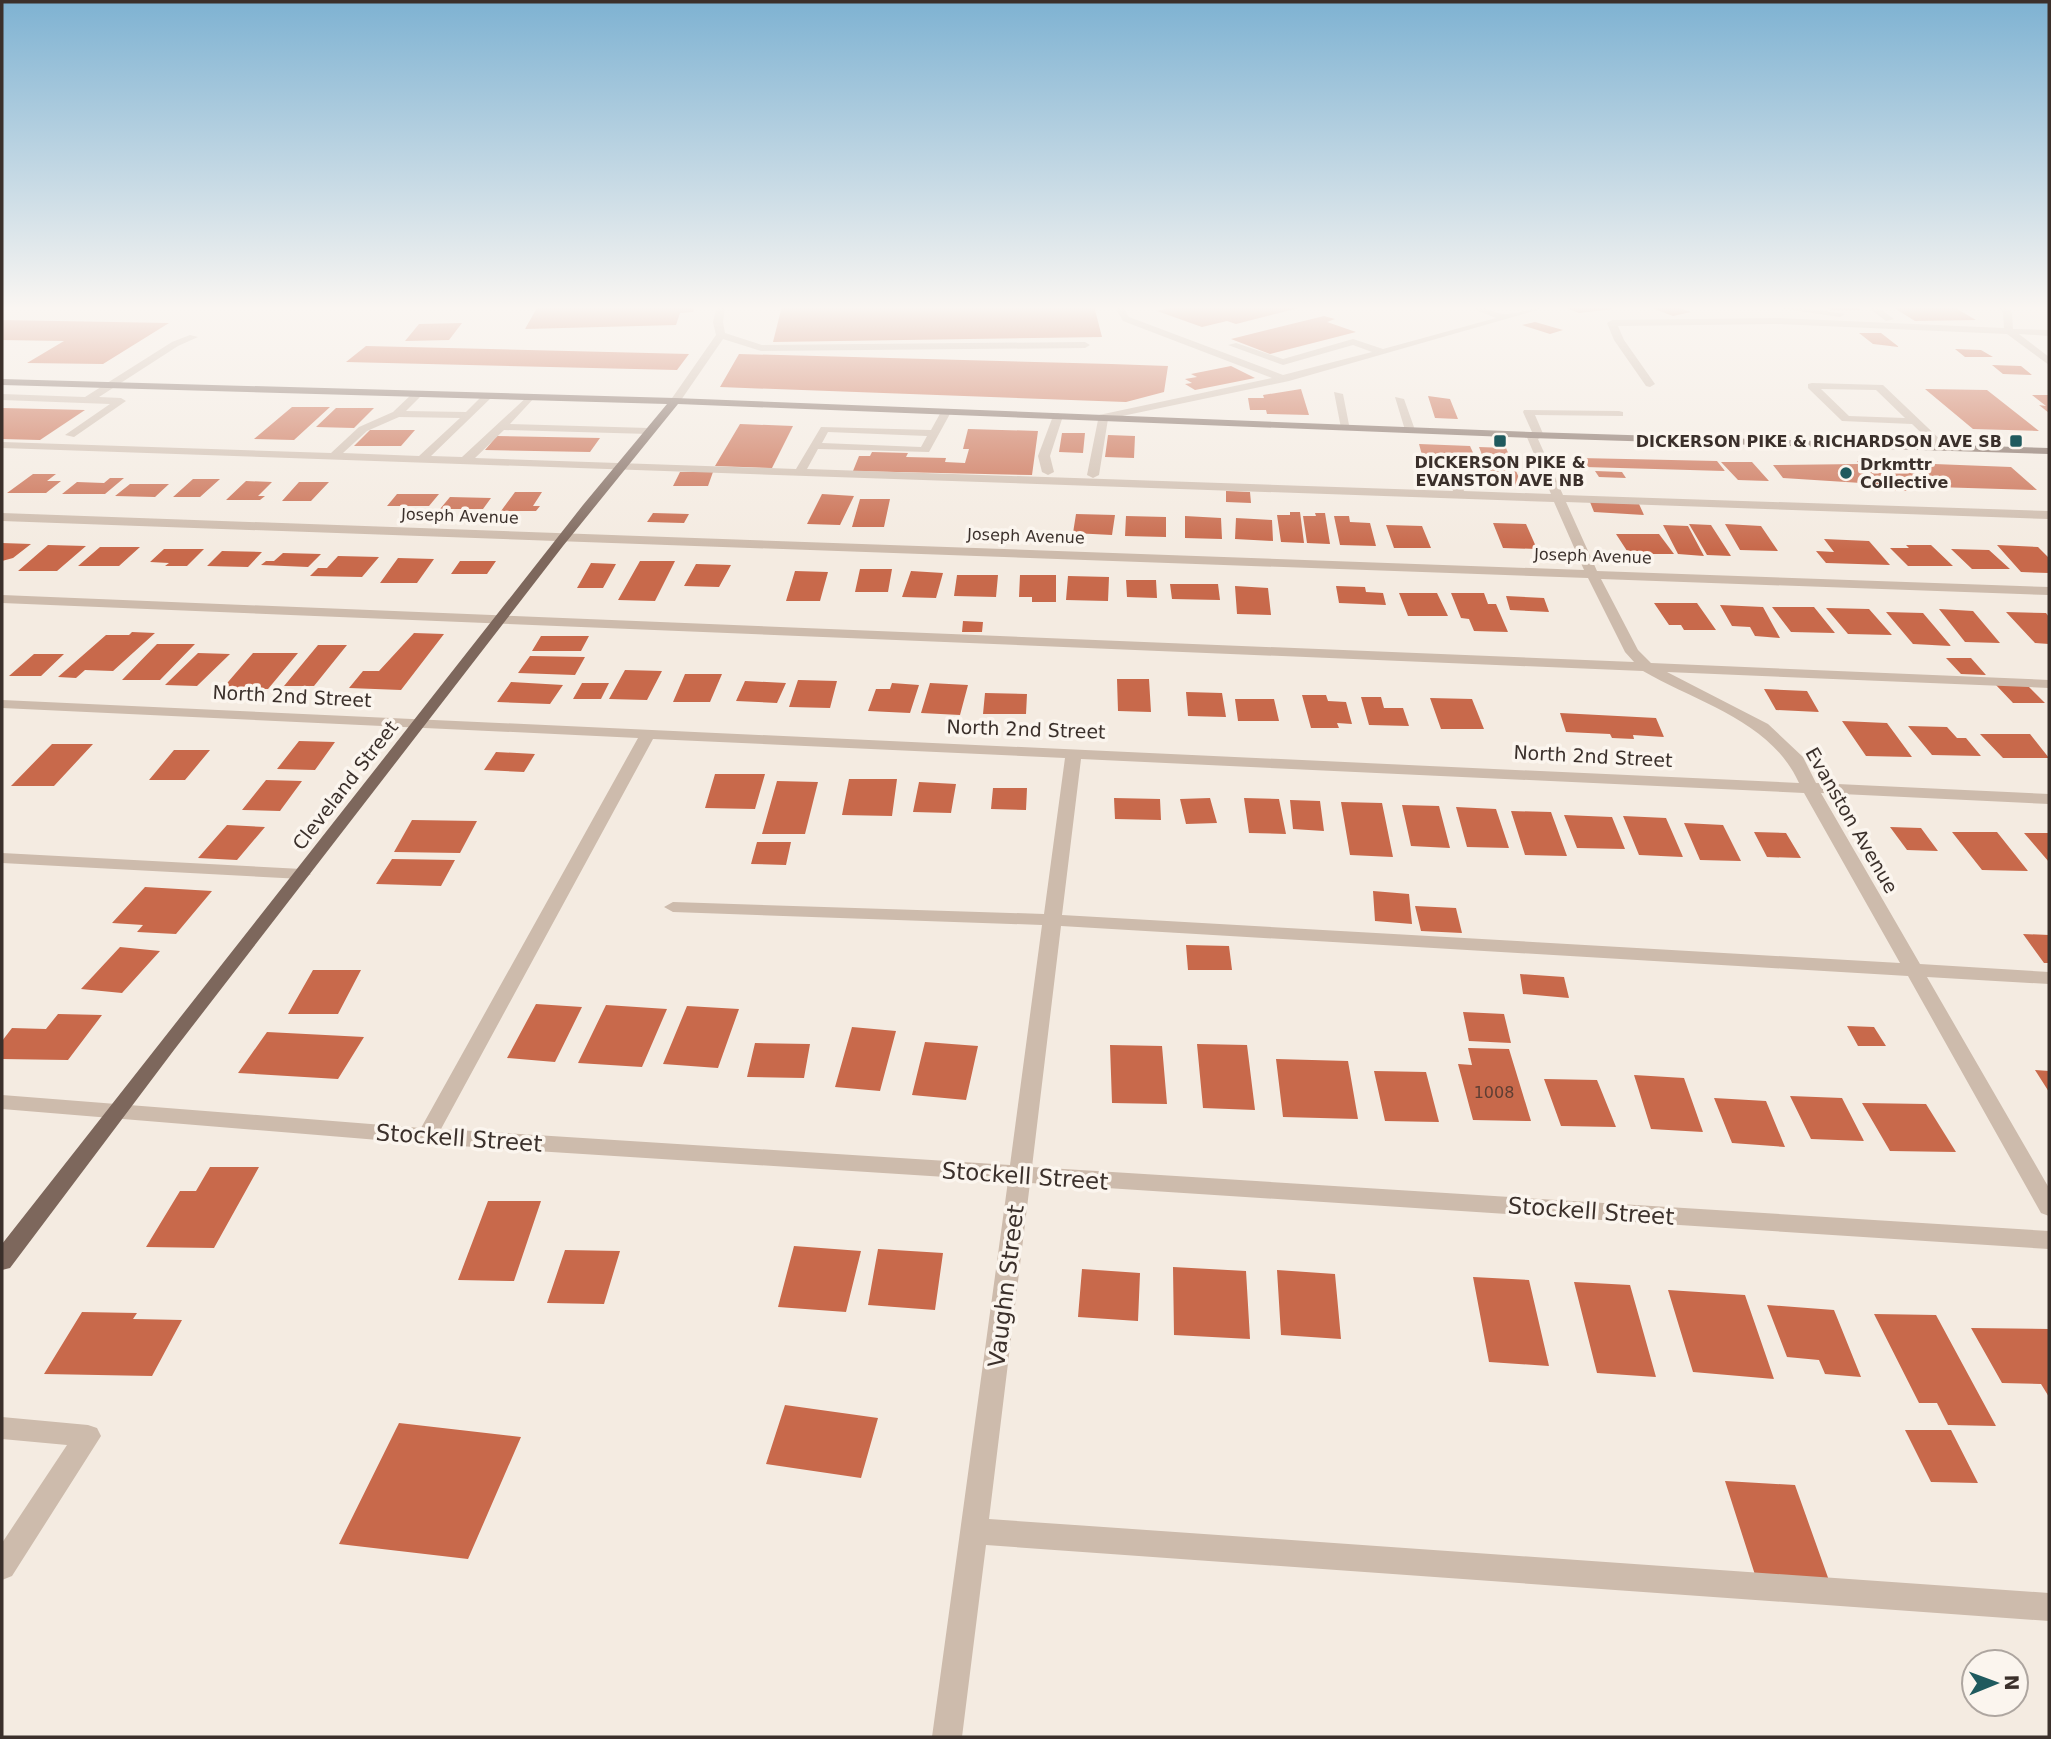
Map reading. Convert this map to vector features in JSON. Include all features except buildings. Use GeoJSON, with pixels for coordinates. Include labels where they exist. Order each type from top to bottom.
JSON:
{"type":"FeatureCollection","features":[{"type":"Feature","properties":{"kind":"main road"},"geometry":{"type":"LineString","coordinates":[[184,387],[675,401],[1535,435],[2049,451]]}},
{"type":"Feature","properties":{"kind":"main road","name":"Cleveland Street"},"geometry":{"type":"LineString","coordinates":[[2,1261],[116,1110],[501,620],[619,464],[675,401]]}},
{"type":"Feature","properties":{"kind":"street"},"geometry":{"type":"LineString","coordinates":[[88,400],[108,387]]}},
{"type":"Feature","properties":{"kind":"street","name":"Cleveland Street"},"geometry":{"type":"LineString","coordinates":[[675,401],[685,387]]}},
{"type":"Feature","properties":{"kind":"street"},"geometry":{"type":"LineString","coordinates":[[1093,475],[1103,417],[1214,400],[1258,387]]}},
{"type":"Feature","properties":{"kind":"street"},"geometry":{"type":"LineString","coordinates":[[1813,387],[1846,419],[1915,421]]}},
{"type":"Feature","properties":{"kind":"street"},"geometry":{"type":"LineString","coordinates":[[1878,387],[1942,447]]}},
{"type":"Feature","properties":{"kind":"street"},"geometry":{"type":"LineString","coordinates":[[334,456],[363,429],[397,414],[418,394]]}},
{"type":"Feature","properties":{"kind":"street"},"geometry":{"type":"LineString","coordinates":[[1338,394],[1346,428]]}},
{"type":"Feature","properties":{"kind":"street"},"geometry":{"type":"LineString","coordinates":[[423,458],[488,396]]}},
{"type":"Feature","properties":{"kind":"street"},"geometry":{"type":"LineString","coordinates":[[2,397],[121,401],[71,435]]}},
{"type":"Feature","properties":{"kind":"street"},"geometry":{"type":"LineString","coordinates":[[467,460],[530,397]]}},
{"type":"Feature","properties":{"kind":"street"},"geometry":{"type":"LineString","coordinates":[[1399,399],[1410,430]]}},
{"type":"Feature","properties":{"kind":"street"},"geometry":{"type":"LineString","coordinates":[[815,446],[925,450],[946,412]]}},
{"type":"Feature","properties":{"kind":"street","name":"Evanston Avenue"},"geometry":{"type":"LineString","coordinates":[[1619,414],[1528,412],[1559,499],[1592,574],[1632,652],[1649,669],[1763,727],[1797,760],[1810,788],[2049,1207]]}},
{"type":"Feature","properties":{"kind":"street"},"geometry":{"type":"LineString","coordinates":[[397,414],[469,415]]}},
{"type":"Feature","properties":{"kind":"street"},"geometry":{"type":"LineString","coordinates":[[1048,472],[1044,456],[1058,416]]}},
{"type":"Feature","properties":{"kind":"street"},"geometry":{"type":"LineString","coordinates":[[501,427],[649,431]]}},
{"type":"Feature","properties":{"kind":"street"},"geometry":{"type":"LineString","coordinates":[[800,471],[825,429],[934,433]]}},
{"type":"Feature","properties":{"kind":"street"},"geometry":{"type":"LineString","coordinates":[[2,445],[2049,515]]}},
{"type":"Feature","properties":{"kind":"street"},"geometry":{"type":"LineString","coordinates":[[1449,462],[1460,496]]}},
{"type":"Feature","properties":{"kind":"street","name":"Joseph Avenue"},"geometry":{"type":"LineString","coordinates":[[2,517],[2049,591]]}},
{"type":"Feature","properties":{"kind":"street"},"geometry":{"type":"LineString","coordinates":[[2,600],[2049,684]]}},
{"type":"Feature","properties":{"kind":"street","name":"North 2nd Street"},"geometry":{"type":"LineString","coordinates":[[2,704],[2049,799]]}},
{"type":"Feature","properties":{"kind":"street"},"geometry":{"type":"LineString","coordinates":[[427,1136],[647,735]]}},
{"type":"Feature","properties":{"kind":"street","name":"Vaughn Street"},"geometry":{"type":"LineString","coordinates":[[947,1737],[1074,752]]}},
{"type":"Feature","properties":{"kind":"street"},"geometry":{"type":"LineString","coordinates":[[2,858],[302,874]]}},
{"type":"Feature","properties":{"kind":"street"},"geometry":{"type":"LineString","coordinates":[[673,908],[1051,920],[2049,978]]}},
{"type":"Feature","properties":{"kind":"street","name":"Stockell Street"},"geometry":{"type":"LineString","coordinates":[[2,1102],[427,1136],[2049,1240]]}},
{"type":"Feature","properties":{"kind":"street"},"geometry":{"type":"LineString","coordinates":[[2,1428],[88,1436],[2,1567]]}},
{"type":"Feature","properties":{"kind":"street"},"geometry":{"type":"LineString","coordinates":[[975,1531],[2049,1607]]}},
{"type":"Feature","properties":{"kind":"place","name":"DICKERSON PIKE & EVANSTON AVE NB"},"geometry":{"type":"Point","coordinates":[1500,441]}},
{"type":"Feature","properties":{"kind":"place","name":"DICKERSON PIKE & RICHARDSON AVE SB"},"geometry":{"type":"Point","coordinates":[2016,441]}},
{"type":"Feature","properties":{"kind":"place","name":"Drkmttr Collective"},"geometry":{"type":"Point","coordinates":[1846,473]}}]}
